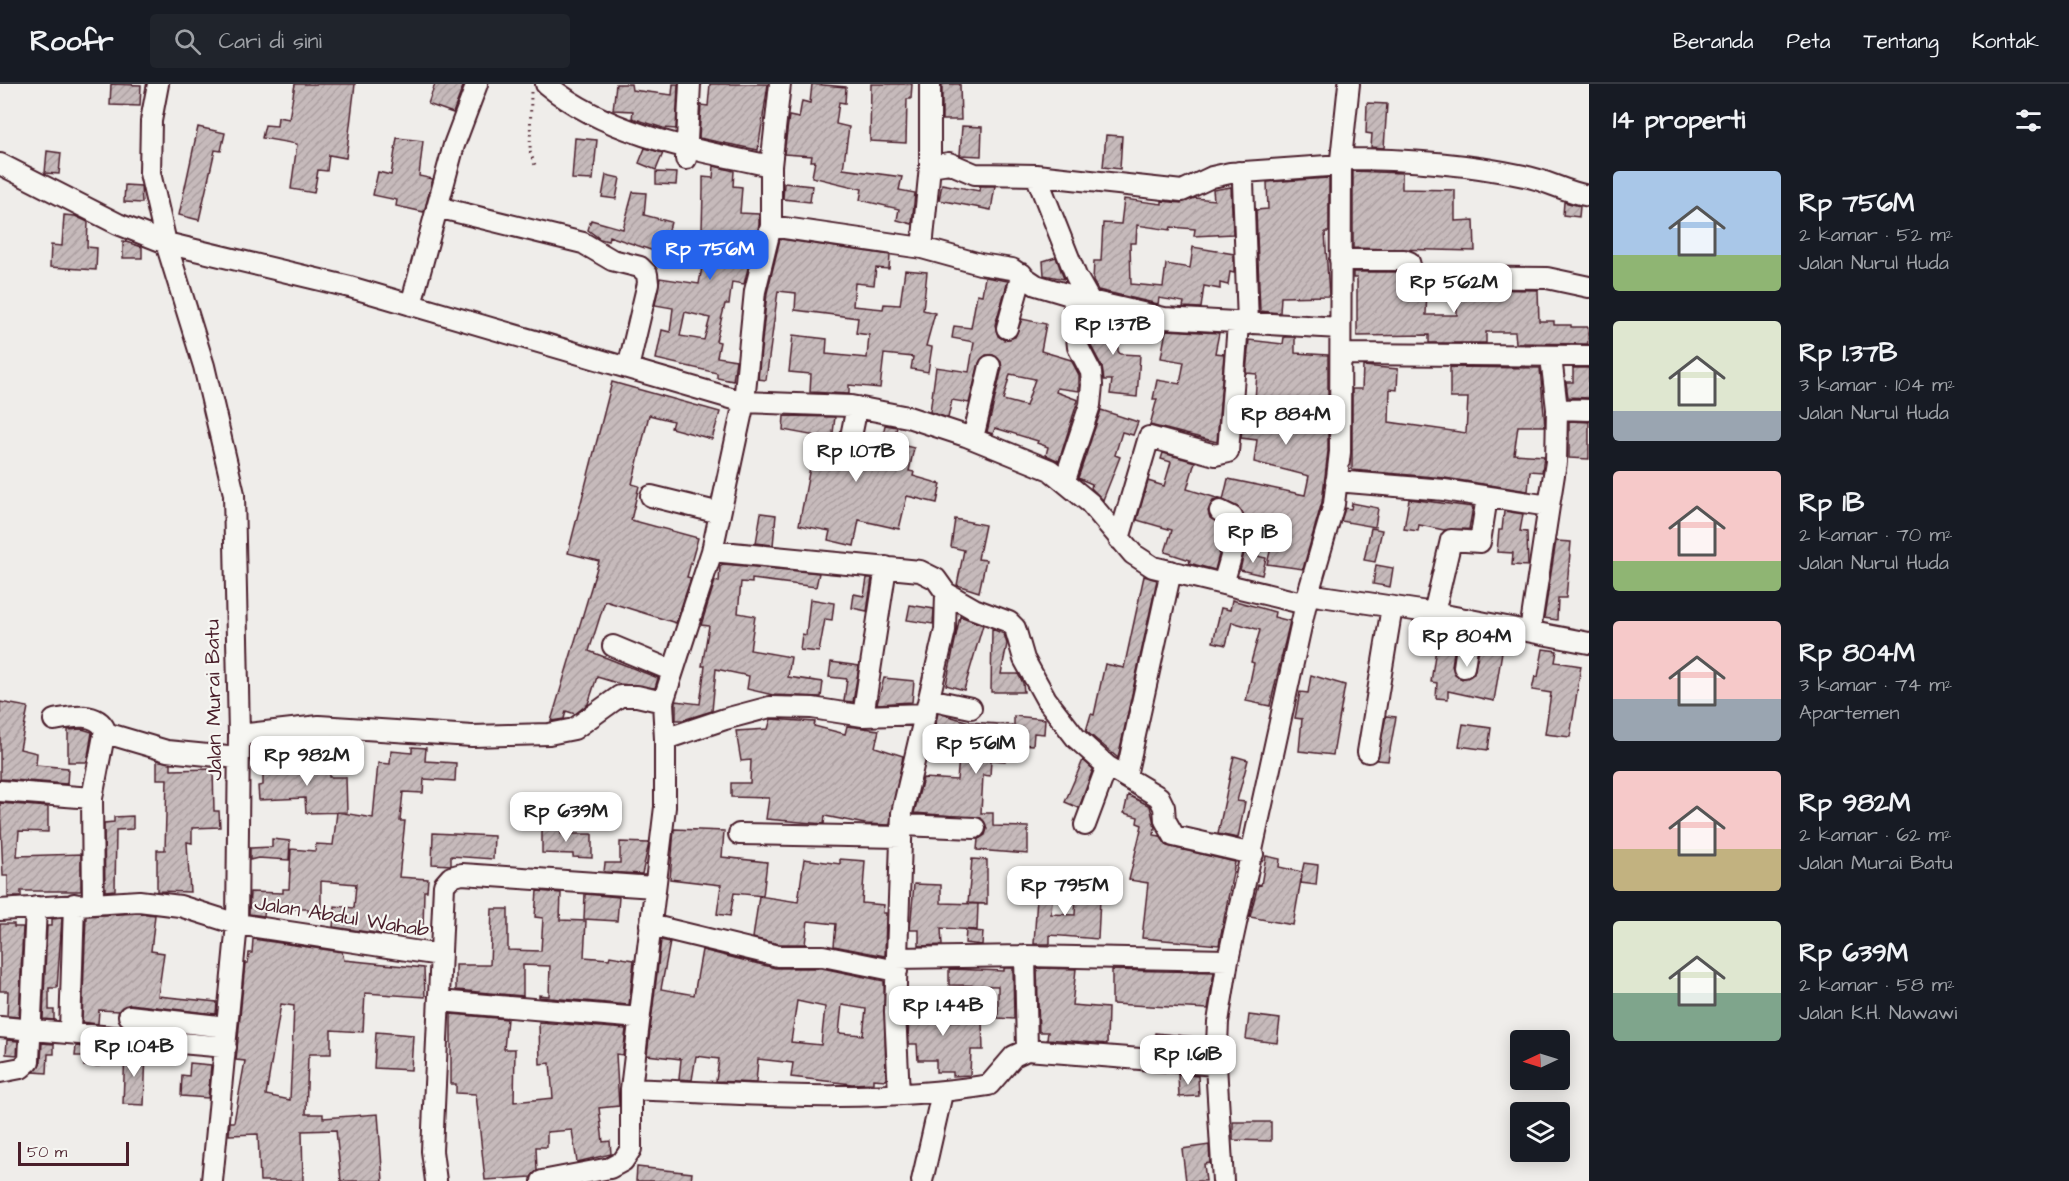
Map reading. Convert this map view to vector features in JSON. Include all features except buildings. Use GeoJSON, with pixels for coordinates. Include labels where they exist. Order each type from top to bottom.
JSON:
{"type":"FeatureCollection","features":[{"type":"Feature","properties":{"kind":"street","name":"Jalan Murai Batu"},"geometry":{"type":"LineString","coordinates":[[158,84],[151,121],[150,173],[158,241],[204,366],[234,494],[239,735],[237,924],[212,1181]]}},
{"type":"Feature","properties":{"kind":"street"},"geometry":{"type":"LineString","coordinates":[[411,305],[454,145],[477,84]]}},
{"type":"Feature","properties":{"kind":"street"},"geometry":{"type":"LineString","coordinates":[[546,84],[560,96],[636,133],[687,154],[771,166]]}},
{"type":"Feature","properties":{"kind":"street"},"geometry":{"type":"LineString","coordinates":[[687,154],[690,84]]}},
{"type":"Feature","properties":{"kind":"street"},"geometry":{"type":"LineString","coordinates":[[542,1181],[610,1168],[623,1161],[631,1149],[631,1089],[665,807],[663,702],[712,551],[744,402],[755,291],[771,226],[771,166],[780,84]]}},
{"type":"Feature","properties":{"kind":"street"},"geometry":{"type":"LineString","coordinates":[[922,248],[930,166],[930,84]]}},
{"type":"Feature","properties":{"kind":"street"},"geometry":{"type":"LineString","coordinates":[[1223,1181],[1215,1065],[1218,1022],[1228,960],[1307,599],[1334,504],[1340,452],[1341,162],[1349,84]]}},
{"type":"Feature","properties":{"kind":"street"},"geometry":{"type":"LineString","coordinates":[[930,166],[949,163],[975,174],[1036,175],[1182,190],[1212,177],[1239,172],[1341,162],[1411,160],[1523,175],[1562,190],[1589,196]]}},
{"type":"Feature","properties":{"kind":"street"},"geometry":{"type":"LineString","coordinates":[[0,164],[118,224],[158,241],[350,287],[744,402],[857,407],[908,417],[973,438],[1041,466],[1065,480],[1090,503],[1133,554],[1154,567],[1223,584],[1307,599],[1434,613],[1589,643]]}},
{"type":"Feature","properties":{"kind":"street"},"geometry":{"type":"LineString","coordinates":[[1119,539],[1149,437],[1215,455],[1228,452],[1243,324],[1243,181],[1239,172]]}},
{"type":"Feature","properties":{"kind":"street"},"geometry":{"type":"LineString","coordinates":[[1036,175],[1076,276],[1082,299],[1078,346],[1091,372],[1090,405],[1065,480]]}},
{"type":"Feature","properties":{"kind":"street"},"geometry":{"type":"LineString","coordinates":[[437,207],[584,243],[612,260],[640,267],[647,274],[648,283],[627,368]]}},
{"type":"Feature","properties":{"kind":"street"},"geometry":{"type":"LineString","coordinates":[[771,226],[922,248],[1022,274],[1036,285],[1082,299],[1164,318],[1340,328]]}},
{"type":"Feature","properties":{"kind":"street"},"geometry":{"type":"LineString","coordinates":[[1340,260],[1404,260],[1409,262],[1412,273],[1421,277],[1546,278],[1589,287]]}},
{"type":"Feature","properties":{"kind":"street"},"geometry":{"type":"LineString","coordinates":[[1007,328],[1022,274]]}},
{"type":"Feature","properties":{"kind":"street"},"geometry":{"type":"LineString","coordinates":[[1342,354],[1589,356]]}},
{"type":"Feature","properties":{"kind":"street"},"geometry":{"type":"LineString","coordinates":[[1530,631],[1556,462],[1557,410],[1551,357]]}},
{"type":"Feature","properties":{"kind":"street"},"geometry":{"type":"LineString","coordinates":[[973,438],[990,366]]}},
{"type":"Feature","properties":{"kind":"street"},"geometry":{"type":"LineString","coordinates":[[849,446],[857,407]]}},
{"type":"Feature","properties":{"kind":"street"},"geometry":{"type":"LineString","coordinates":[[1557,410],[1589,410]]}},
{"type":"Feature","properties":{"kind":"street"},"geometry":{"type":"LineString","coordinates":[[1336,481],[1444,490],[1549,507]]}},
{"type":"Feature","properties":{"kind":"street"},"geometry":{"type":"LineString","coordinates":[[651,496],[720,513]]}},
{"type":"Feature","properties":{"kind":"street"},"geometry":{"type":"LineString","coordinates":[[1434,613],[1451,540],[1480,542],[1487,497]]}},
{"type":"Feature","properties":{"kind":"street"},"geometry":{"type":"LineString","coordinates":[[1220,512],[1232,517],[1234,523],[1232,550],[1223,584]]}},
{"type":"Feature","properties":{"kind":"street"},"geometry":{"type":"LineString","coordinates":[[712,551],[920,571],[936,579],[946,593],[974,609],[1009,622],[1015,628],[1024,659],[1046,699],[1076,738],[1107,766],[1159,797],[1164,807],[1165,820],[1174,836],[1253,854]]}},
{"type":"Feature","properties":{"kind":"street"},"geometry":{"type":"LineString","coordinates":[[863,716],[886,567]]}},
{"type":"Feature","properties":{"kind":"street"},"geometry":{"type":"LineString","coordinates":[[1126,776],[1171,571]]}},
{"type":"Feature","properties":{"kind":"street"},"geometry":{"type":"LineString","coordinates":[[899,1094],[895,1012],[902,813],[945,630],[946,593]]}},
{"type":"Feature","properties":{"kind":"street"},"geometry":{"type":"LineString","coordinates":[[1368,752],[1381,662],[1392,608]]}},
{"type":"Feature","properties":{"kind":"street"},"geometry":{"type":"LineString","coordinates":[[1464,667],[1471,620]]}},
{"type":"Feature","properties":{"kind":"street"},"geometry":{"type":"LineString","coordinates":[[613,646],[673,671]]}},
{"type":"Feature","properties":{"kind":"street"},"geometry":{"type":"LineString","coordinates":[[239,735],[319,726],[472,736],[549,734],[574,729],[620,696],[637,696],[663,702]]}},
{"type":"Feature","properties":{"kind":"street"},"geometry":{"type":"LineString","coordinates":[[665,739],[771,707],[812,708],[863,716],[927,706],[971,708]]}},
{"type":"Feature","properties":{"kind":"street"},"geometry":{"type":"LineString","coordinates":[[54,720],[75,716],[91,718],[102,724],[106,733],[92,798],[70,1031]]}},
{"type":"Feature","properties":{"kind":"street"},"geometry":{"type":"LineString","coordinates":[[106,733],[167,751],[238,758]]}},
{"type":"Feature","properties":{"kind":"street"},"geometry":{"type":"LineString","coordinates":[[1085,825],[1107,766]]}},
{"type":"Feature","properties":{"kind":"street"},"geometry":{"type":"LineString","coordinates":[[0,791],[92,798]]}},
{"type":"Feature","properties":{"kind":"street"},"geometry":{"type":"LineString","coordinates":[[739,834],[975,828]]}},
{"type":"Feature","properties":{"kind":"street"},"geometry":{"type":"LineString","coordinates":[[436,1181],[432,1151],[444,885],[451,877],[462,874],[654,887]]}},
{"type":"Feature","properties":{"kind":"street","name":"Jalan Abdul Wahab"},"geometry":{"type":"LineString","coordinates":[[0,910],[139,900],[180,906],[237,924],[440,955]]}},
{"type":"Feature","properties":{"kind":"street"},"geometry":{"type":"LineString","coordinates":[[0,1072],[21,1068],[28,1061],[36,907]]}},
{"type":"Feature","properties":{"kind":"street"},"geometry":{"type":"LineString","coordinates":[[650,925],[778,956],[823,956],[897,964],[1025,956],[1228,960]]}},
{"type":"Feature","properties":{"kind":"street"},"geometry":{"type":"LineString","coordinates":[[1025,956],[1028,1050]]}},
{"type":"Feature","properties":{"kind":"street"},"geometry":{"type":"LineString","coordinates":[[439,1001],[640,1018]]}},
{"type":"Feature","properties":{"kind":"street"},"geometry":{"type":"LineString","coordinates":[[129,1016],[227,1027]]}},
{"type":"Feature","properties":{"kind":"street"},"geometry":{"type":"LineString","coordinates":[[0,1027],[31,1031],[70,1031],[226,1047]]}},
{"type":"Feature","properties":{"kind":"street"},"geometry":{"type":"LineString","coordinates":[[631,1089],[828,1097],[942,1093],[989,1086],[1014,1056],[1028,1050],[1215,1065]]}},
{"type":"Feature","properties":{"kind":"street"},"geometry":{"type":"LineString","coordinates":[[922,1181],[942,1093]]}},
{"type":"Feature","properties":{"kind":"path"},"geometry":{"type":"LineString","coordinates":[[531,84],[530,152],[535,165]]}}]}
